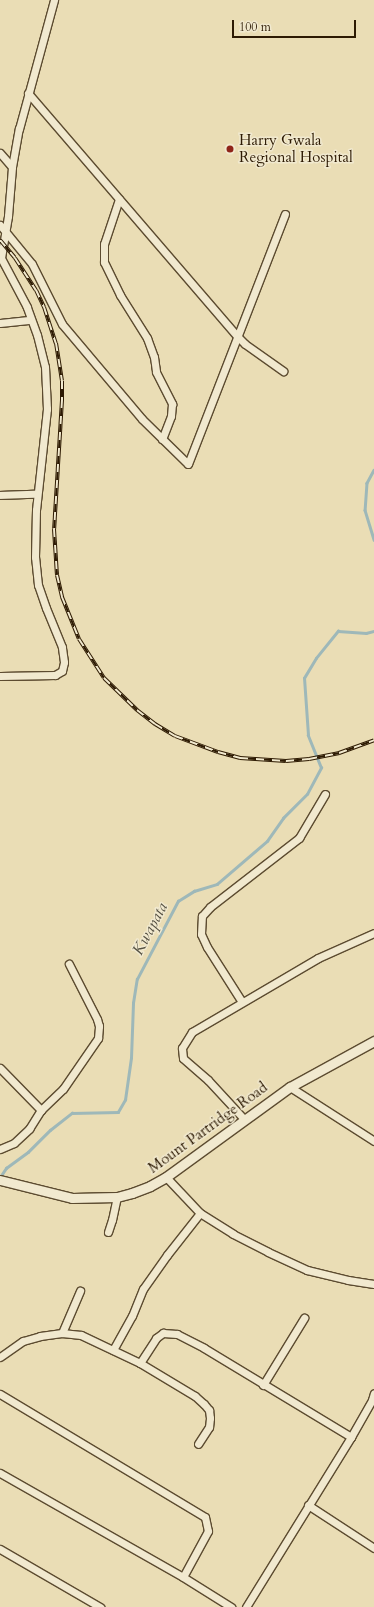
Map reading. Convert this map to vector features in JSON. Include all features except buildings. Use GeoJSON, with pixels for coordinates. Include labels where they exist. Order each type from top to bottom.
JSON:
{"type":"FeatureCollection","features":[{"type":"Feature","properties":{"kind":"street"},"geometry":{"type":"LineString","coordinates":[[0,676],[55,675],[62,671],[64,667],[62,647],[46,608],[36,573],[34,544],[37,494],[46,429],[47,385],[41,351],[31,320],[22,297],[2,263],[1,251],[6,231],[12,167],[18,129],[54,0]]}},
{"type":"Feature","properties":{"kind":"street"},"geometry":{"type":"LineString","coordinates":[[28,93],[237,336],[245,344],[283,371]]}},
{"type":"Feature","properties":{"kind":"street"},"geometry":{"type":"LineString","coordinates":[[0,153],[12,167]]}},
{"type":"Feature","properties":{"kind":"street"},"geometry":{"type":"LineString","coordinates":[[119,199],[104,244],[104,262],[120,295],[152,348],[156,372],[172,404],[171,416],[162,439]]}},
{"type":"Feature","properties":{"kind":"street"},"geometry":{"type":"LineString","coordinates":[[0,225],[32,264],[62,324],[106,378],[162,439],[188,464],[286,214]]}},
{"type":"Feature","properties":{"kind":"street"},"geometry":{"type":"LineString","coordinates":[[0,323],[31,320]]}},
{"type":"Feature","properties":{"kind":"street"},"geometry":{"type":"LineString","coordinates":[[0,496],[37,494]]}},
{"type":"Feature","properties":{"kind":"street"},"geometry":{"type":"LineString","coordinates":[[242,1002],[207,948],[201,934],[202,916],[210,907],[299,838],[325,794]]}},
{"type":"Feature","properties":{"kind":"street"},"geometry":{"type":"LineString","coordinates":[[244,1119],[208,1080],[183,1058],[182,1048],[192,1032],[318,958],[374,933]]}},
{"type":"Feature","properties":{"kind":"street"},"geometry":{"type":"LineString","coordinates":[[0,1149],[14,1143],[29,1129],[41,1110],[63,1089],[98,1038],[99,1032],[97,1019],[69,964]]}},
{"type":"Feature","properties":{"kind":"street","name":"Mount Partridge Road"},"geometry":{"type":"LineString","coordinates":[[0,1180],[72,1198],[117,1197],[150,1186],[166,1177],[290,1086],[374,1041]]}},
{"type":"Feature","properties":{"kind":"street"},"geometry":{"type":"LineString","coordinates":[[0,1068],[41,1110]]}},
{"type":"Feature","properties":{"kind":"street"},"geometry":{"type":"LineString","coordinates":[[290,1086],[374,1141]]}},
{"type":"Feature","properties":{"kind":"street"},"geometry":{"type":"LineString","coordinates":[[166,1177],[200,1213],[233,1234],[307,1270],[374,1284]]}},
{"type":"Feature","properties":{"kind":"street"},"geometry":{"type":"LineString","coordinates":[[108,1232],[117,1197]]}},
{"type":"Feature","properties":{"kind":"street"},"geometry":{"type":"LineString","coordinates":[[113,1350],[132,1316],[143,1290],[167,1255],[200,1213]]}},
{"type":"Feature","properties":{"kind":"street"},"geometry":{"type":"LineString","coordinates":[[62,1333],[80,1290]]}},
{"type":"Feature","properties":{"kind":"street"},"geometry":{"type":"LineString","coordinates":[[263,1385],[304,1318]]}},
{"type":"Feature","properties":{"kind":"street"},"geometry":{"type":"LineString","coordinates":[[0,1357],[23,1341],[40,1336],[62,1333],[81,1335],[140,1364],[195,1396],[204,1404],[209,1410],[209,1427],[198,1444]]}},
{"type":"Feature","properties":{"kind":"street"},"geometry":{"type":"LineString","coordinates":[[140,1364],[156,1338],[163,1333],[177,1334],[204,1348],[351,1437]]}},
{"type":"Feature","properties":{"kind":"street"},"geometry":{"type":"LineString","coordinates":[[246,1607],[351,1437],[372,1400],[374,1393]]}},
{"type":"Feature","properties":{"kind":"street"},"geometry":{"type":"LineString","coordinates":[[0,1394],[206,1517],[208,1531],[183,1577]]}},
{"type":"Feature","properties":{"kind":"street"},"geometry":{"type":"LineString","coordinates":[[0,1473],[183,1577],[231,1607]]}},
{"type":"Feature","properties":{"kind":"street"},"geometry":{"type":"LineString","coordinates":[[308,1505],[374,1548]]}},
{"type":"Feature","properties":{"kind":"street"},"geometry":{"type":"LineString","coordinates":[[0,1549],[100,1607]]}},
{"type":"Feature","properties":{"kind":"waterway","name":"Kwapata"},"geometry":{"type":"LineString","coordinates":[[374,470],[367,483],[365,510],[374,540]]}},
{"type":"Feature","properties":{"kind":"waterway","name":"Kwapata"},"geometry":{"type":"LineString","coordinates":[[0,1177],[6,1168],[28,1152],[50,1130],[72,1113],[118,1112],[125,1100],[131,1058],[133,1003],[137,979],[178,901],[194,891],[217,884],[267,841],[283,818],[307,794],[321,768],[308,735],[304,678],[316,658],[338,631],[366,633],[374,631]]}},
{"type":"Feature","properties":{"kind":"railway"},"geometry":{"type":"LineString","coordinates":[[0,240],[15,258],[36,290],[44,307],[56,343],[62,381],[54,529],[57,575],[62,597],[79,639],[104,678],[137,710],[155,724],[175,736],[218,752],[240,758],[286,761],[309,759],[339,753],[374,740]]}},
{"type":"Feature","properties":{"kind":"place","name":"Harry Gwala Regional Hospital"},"geometry":{"type":"Point","coordinates":[230,149]}}]}
